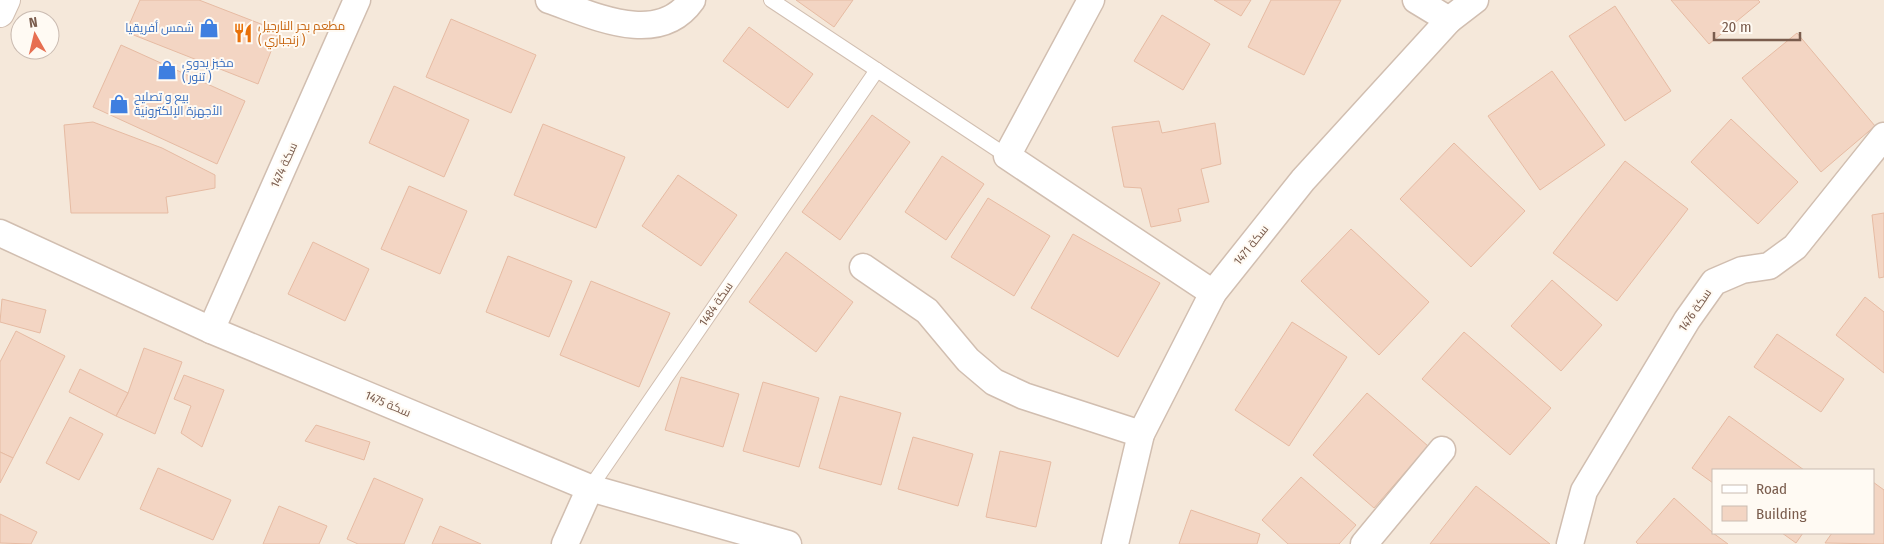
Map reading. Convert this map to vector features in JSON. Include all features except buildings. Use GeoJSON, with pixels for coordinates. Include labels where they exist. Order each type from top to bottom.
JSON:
{"type":"FeatureCollection","features":[{"type":"Feature","properties":{"kind":"street"},"geometry":{"type":"LineString","coordinates":[[0,13],[6,0]]}},
{"type":"Feature","properties":{"kind":"street","name":"سكة 1474"},"geometry":{"type":"LineString","coordinates":[[211,330],[357,0]]}},
{"type":"Feature","properties":{"kind":"street"},"geometry":{"type":"LineString","coordinates":[[549,0],[606,20],[639,26],[664,22],[685,10],[692,0]]}},
{"type":"Feature","properties":{"kind":"street"},"geometry":{"type":"LineString","coordinates":[[1090,0],[1007,156],[1213,293]]}},
{"type":"Feature","properties":{"kind":"street"},"geometry":{"type":"LineString","coordinates":[[1416,0],[1449,20]]}},
{"type":"Feature","properties":{"kind":"street","name":"سكة 1471"},"geometry":{"type":"LineString","coordinates":[[1115,544],[1142,434],[1213,293],[1303,180],[1449,20],[1475,0]]}},
{"type":"Feature","properties":{"kind":"street","name":"سكة 1476"},"geometry":{"type":"LineString","coordinates":[[1570,544],[1584,491],[1687,320],[1714,282],[1742,270],[1769,266],[1795,248],[1884,136]]}},
{"type":"Feature","properties":{"kind":"street","name":"سكة 1475"},"geometry":{"type":"LineString","coordinates":[[0,233],[211,330],[590,488],[784,543]]}},
{"type":"Feature","properties":{"kind":"street"},"geometry":{"type":"LineString","coordinates":[[863,267],[927,311],[968,360],[994,382],[1024,396],[1142,434]]}},
{"type":"Feature","properties":{"kind":"street"},"geometry":{"type":"LineString","coordinates":[[1364,544],[1442,450]]}},
{"type":"Feature","properties":{"kind":"street","name":"سكة 1484"},"geometry":{"type":"LineString","coordinates":[[564,544],[590,488]]}},
{"type":"Feature","properties":{"kind":"lane"},"geometry":{"type":"LineString","coordinates":[[771,0],[1007,156]]}},
{"type":"Feature","properties":{"kind":"lane","name":"سكة 1484"},"geometry":{"type":"LineString","coordinates":[[590,488],[877,70]]}},
{"type":"Feature","properties":{"kind":"shaded area"},"geometry":{"type":"Polygon","coordinates":[[[0,0],[1884,0],[1884,544],[0,544],[0,0]]]}},
{"type":"Feature","properties":{"kind":"place","name":"شمس أفريقيا"},"geometry":{"type":"Point","coordinates":[209,28]}},
{"type":"Feature","properties":{"kind":"place","name":"مطعم بحر النارجيل ( زنجباري )"},"geometry":{"type":"Point","coordinates":[243,33]}},
{"type":"Feature","properties":{"kind":"place","name":"مخبز يدوي ( تنور )"},"geometry":{"type":"Point","coordinates":[167,70]}},
{"type":"Feature","properties":{"kind":"place","name":"بيع و تصليح الأجهزة الإلكترونية"},"geometry":{"type":"Point","coordinates":[119,104]}}]}
